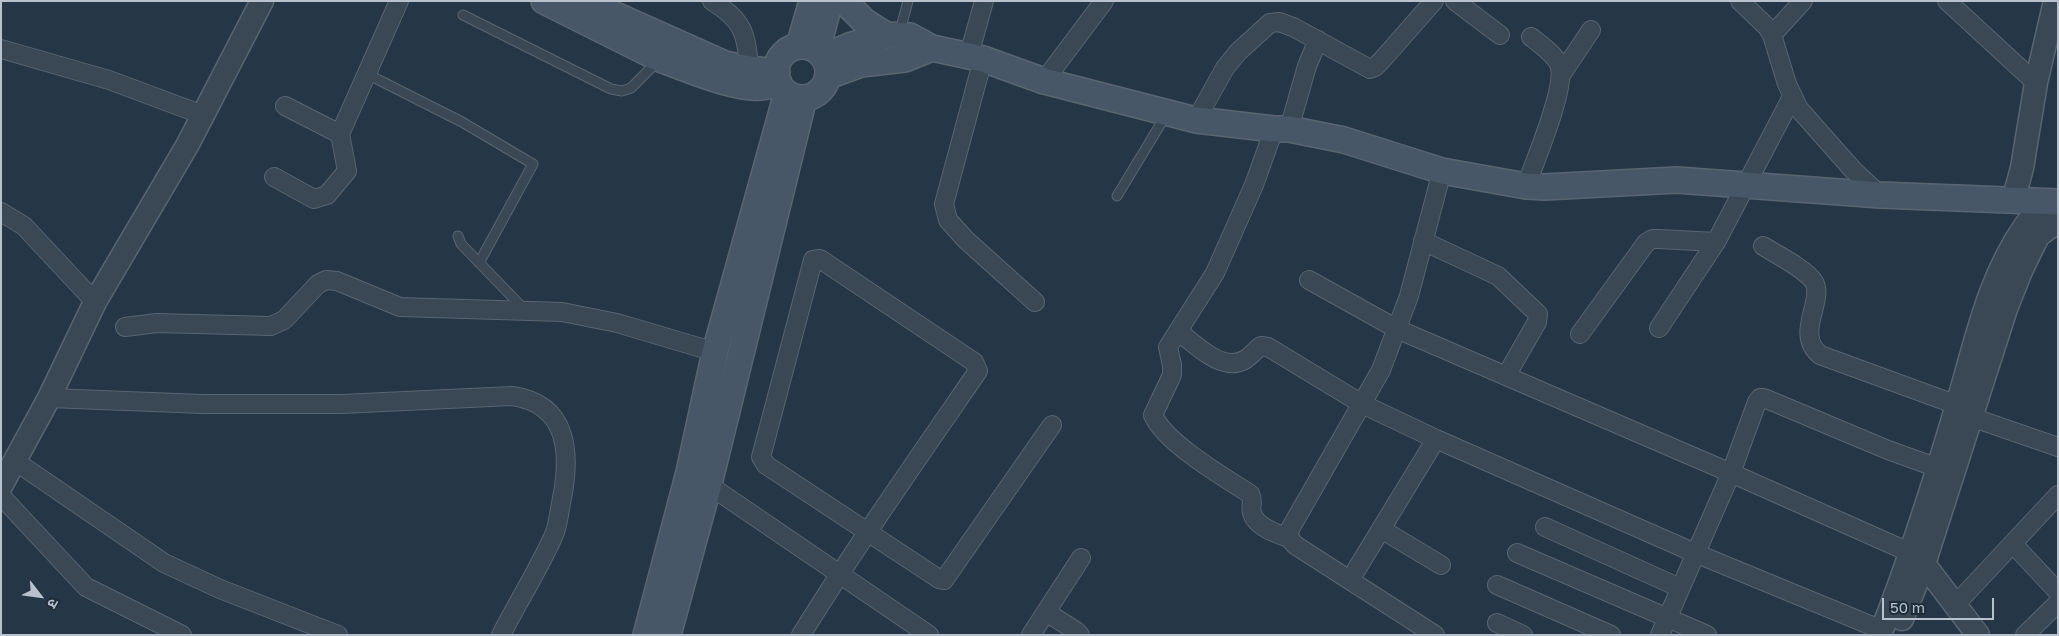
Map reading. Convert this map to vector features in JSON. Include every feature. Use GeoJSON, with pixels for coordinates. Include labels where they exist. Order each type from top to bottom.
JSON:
{"type":"FeatureCollection","features":[{"type":"Feature","properties":{"kind":"main road"},"geometry":{"type":"LineString","coordinates":[[544,1],[660,59],[745,87],[787,86]]}},
{"type":"Feature","properties":{"kind":"main road"},"geometry":{"type":"LineString","coordinates":[[584,1],[698,53],[725,64],[749,69],[812,96],[820,91],[825,84],[817,58],[812,1]]}},
{"type":"Feature","properties":{"kind":"main road"},"geometry":{"type":"LineString","coordinates":[[817,58],[830,1]]}},
{"type":"Feature","properties":{"kind":"main road"},"geometry":{"type":"LineString","coordinates":[[844,1],[864,20],[892,35],[918,40],[932,48],[976,57],[1044,81],[1196,120],[1281,129],[1344,140],[1442,171],[1526,186],[1545,187],[1676,180],[1880,195],[2013,201],[2057,206]]}},
{"type":"Feature","properties":{"kind":"main road"},"geometry":{"type":"LineString","coordinates":[[817,58],[849,46],[892,35]]}},
{"type":"Feature","properties":{"kind":"main road"},"geometry":{"type":"LineString","coordinates":[[668,635],[699,478],[787,86],[778,63],[790,49],[817,58],[861,64],[905,59],[932,48]]}},
{"type":"Feature","properties":{"kind":"main road"},"geometry":{"type":"LineString","coordinates":[[646,635],[699,478],[715,352],[787,86]]}},
{"type":"Feature","properties":{"kind":"street"},"geometry":{"type":"LineString","coordinates":[[1,486],[49,398],[95,302],[188,144],[262,1]]}},
{"type":"Feature","properties":{"kind":"street"},"geometry":{"type":"LineString","coordinates":[[274,177],[314,199],[326,195],[347,171],[340,134],[399,1]]}},
{"type":"Feature","properties":{"kind":"street"},"geometry":{"type":"LineString","coordinates":[[712,1],[730,12],[744,33],[749,69]]}},
{"type":"Feature","properties":{"kind":"street"},"geometry":{"type":"LineString","coordinates":[[984,1],[976,57],[944,204],[948,220],[966,240],[1035,302]]}},
{"type":"Feature","properties":{"kind":"street"},"geometry":{"type":"LineString","coordinates":[[1044,81],[1104,1]]}},
{"type":"Feature","properties":{"kind":"street"},"geometry":{"type":"LineString","coordinates":[[1196,120],[1225,68],[1238,52],[1270,23],[1278,22],[1293,27],[1370,69],[1375,67],[1434,1]]}},
{"type":"Feature","properties":{"kind":"street"},"geometry":{"type":"LineString","coordinates":[[1455,1],[1500,35]]}},
{"type":"Feature","properties":{"kind":"street"},"geometry":{"type":"LineString","coordinates":[[1740,1],[1767,27],[1772,35],[1786,84],[1799,109],[1853,170],[1880,195]]}},
{"type":"Feature","properties":{"kind":"street"},"geometry":{"type":"LineString","coordinates":[[1772,35],[1803,1]]}},
{"type":"Feature","properties":{"kind":"street"},"geometry":{"type":"LineString","coordinates":[[1946,1],[2036,83]]}},
{"type":"Feature","properties":{"kind":"street"},"geometry":{"type":"LineString","coordinates":[[2013,201],[2022,168],[2036,83],[2055,1]]}},
{"type":"Feature","properties":{"kind":"street"},"geometry":{"type":"LineString","coordinates":[[1526,186],[1546,132],[1561,75],[1591,30]]}},
{"type":"Feature","properties":{"kind":"street"},"geometry":{"type":"LineString","coordinates":[[1531,37],[1557,61],[1561,75]]}},
{"type":"Feature","properties":{"kind":"street"},"geometry":{"type":"LineString","coordinates":[[1318,40],[1281,129],[1215,273],[1168,347],[1172,375],[1153,415],[1164,432],[1182,447],[1250,494],[1253,498],[1251,512],[1255,519],[1273,532],[1289,538],[1295,545],[1435,635]]}},
{"type":"Feature","properties":{"kind":"street"},"geometry":{"type":"LineString","coordinates":[[1,49],[109,80],[203,115]]}},
{"type":"Feature","properties":{"kind":"street"},"geometry":{"type":"LineString","coordinates":[[1659,328],[1716,242],[1792,97]]}},
{"type":"Feature","properties":{"kind":"street"},"geometry":{"type":"LineString","coordinates":[[285,106],[340,134]]}},
{"type":"Feature","properties":{"kind":"street"},"geometry":{"type":"LineString","coordinates":[[1289,538],[1290,529],[1381,370],[1409,296],[1442,171]]}},
{"type":"Feature","properties":{"kind":"street"},"geometry":{"type":"LineString","coordinates":[[1178,331],[1219,360],[1227,363],[1246,359],[1261,346],[1268,347],[1362,404],[1695,553],[1886,633],[1917,559],[1964,411],[1984,312],[2010,249],[2026,224],[2034,216],[2057,206]]}},
{"type":"Feature","properties":{"kind":"street"},"geometry":{"type":"LineString","coordinates":[[1,212],[24,226],[95,302]]}},
{"type":"Feature","properties":{"kind":"street"},"geometry":{"type":"LineString","coordinates":[[1580,334],[1646,243],[1652,239],[1659,238],[1716,242]]}},
{"type":"Feature","properties":{"kind":"street"},"geometry":{"type":"LineString","coordinates":[[1423,241],[1498,276],[1538,314],[1537,322],[1506,376]]}},
{"type":"Feature","properties":{"kind":"street"},"geometry":{"type":"LineString","coordinates":[[1763,246],[1812,279],[1816,286],[1809,334],[1813,349],[1820,355],[2058,448]]}},
{"type":"Feature","properties":{"kind":"street"},"geometry":{"type":"LineString","coordinates":[[801,635],[839,574],[868,532],[978,370],[974,362],[958,351],[820,259],[814,260],[760,457],[766,465],[868,532],[939,579],[944,580],[1052,425]]}},
{"type":"Feature","properties":{"kind":"street"},"geometry":{"type":"LineString","coordinates":[[125,326],[157,323],[271,326],[284,320],[318,284],[326,280],[337,281],[400,307],[562,312],[590,316],[715,352]]}},
{"type":"Feature","properties":{"kind":"street"},"geometry":{"type":"LineString","coordinates":[[1309,280],[1397,329],[1898,545],[1917,559],[1956,604],[1978,635]]}},
{"type":"Feature","properties":{"kind":"street"},"geometry":{"type":"LineString","coordinates":[[49,398],[203,404],[341,404],[512,396],[537,402],[549,412],[560,428],[567,453],[565,486],[554,535],[501,635]]}},
{"type":"Feature","properties":{"kind":"street"},"geometry":{"type":"LineString","coordinates":[[1660,635],[1731,473],[1760,398],[1764,398],[1888,450],[1938,468]]}},
{"type":"Feature","properties":{"kind":"street"},"geometry":{"type":"LineString","coordinates":[[1917,559],[1938,468],[1964,411]]}},
{"type":"Feature","properties":{"kind":"street"},"geometry":{"type":"LineString","coordinates":[[1350,580],[1436,438]]}},
{"type":"Feature","properties":{"kind":"street"},"geometry":{"type":"LineString","coordinates":[[15,460],[164,563],[220,589],[338,635]]}},
{"type":"Feature","properties":{"kind":"street"},"geometry":{"type":"LineString","coordinates":[[699,478],[929,635]]}},
{"type":"Feature","properties":{"kind":"street"},"geometry":{"type":"LineString","coordinates":[[1,496],[86,587],[182,635]]}},
{"type":"Feature","properties":{"kind":"street"},"geometry":{"type":"LineString","coordinates":[[1956,604],[2057,498]]}},
{"type":"Feature","properties":{"kind":"street"},"geometry":{"type":"LineString","coordinates":[[1545,527],[1680,588]]}},
{"type":"Feature","properties":{"kind":"street"},"geometry":{"type":"LineString","coordinates":[[1380,529],[1441,565]]}},
{"type":"Feature","properties":{"kind":"street"},"geometry":{"type":"LineString","coordinates":[[2013,544],[2058,592]]}},
{"type":"Feature","properties":{"kind":"street"},"geometry":{"type":"LineString","coordinates":[[1517,553],[1707,635]]}},
{"type":"Feature","properties":{"kind":"street"},"geometry":{"type":"LineString","coordinates":[[1031,635],[1081,558]]}},
{"type":"Feature","properties":{"kind":"street"},"geometry":{"type":"LineString","coordinates":[[1497,585],[1611,635]]}},
{"type":"Feature","properties":{"kind":"street"},"geometry":{"type":"LineString","coordinates":[[2025,635],[2058,603]]}},
{"type":"Feature","properties":{"kind":"street"},"geometry":{"type":"LineString","coordinates":[[1046,612],[1080,635]]}},
{"type":"Feature","properties":{"kind":"street"},"geometry":{"type":"LineString","coordinates":[[1496,623],[1524,635]]}},
{"type":"Feature","properties":{"kind":"lane"},"geometry":{"type":"LineString","coordinates":[[892,35],[908,1]]}},
{"type":"Feature","properties":{"kind":"lane"},"geometry":{"type":"LineString","coordinates":[[464,15],[611,89],[622,92],[631,88],[660,59]]}},
{"type":"Feature","properties":{"kind":"lane"},"geometry":{"type":"LineString","coordinates":[[367,74],[462,122],[533,164],[479,263]]}},
{"type":"Feature","properties":{"kind":"lane"},"geometry":{"type":"LineString","coordinates":[[1117,196],[1167,112]]}},
{"type":"Feature","properties":{"kind":"lane"},"geometry":{"type":"LineString","coordinates":[[458,236],[461,244],[526,311]]}}]}
